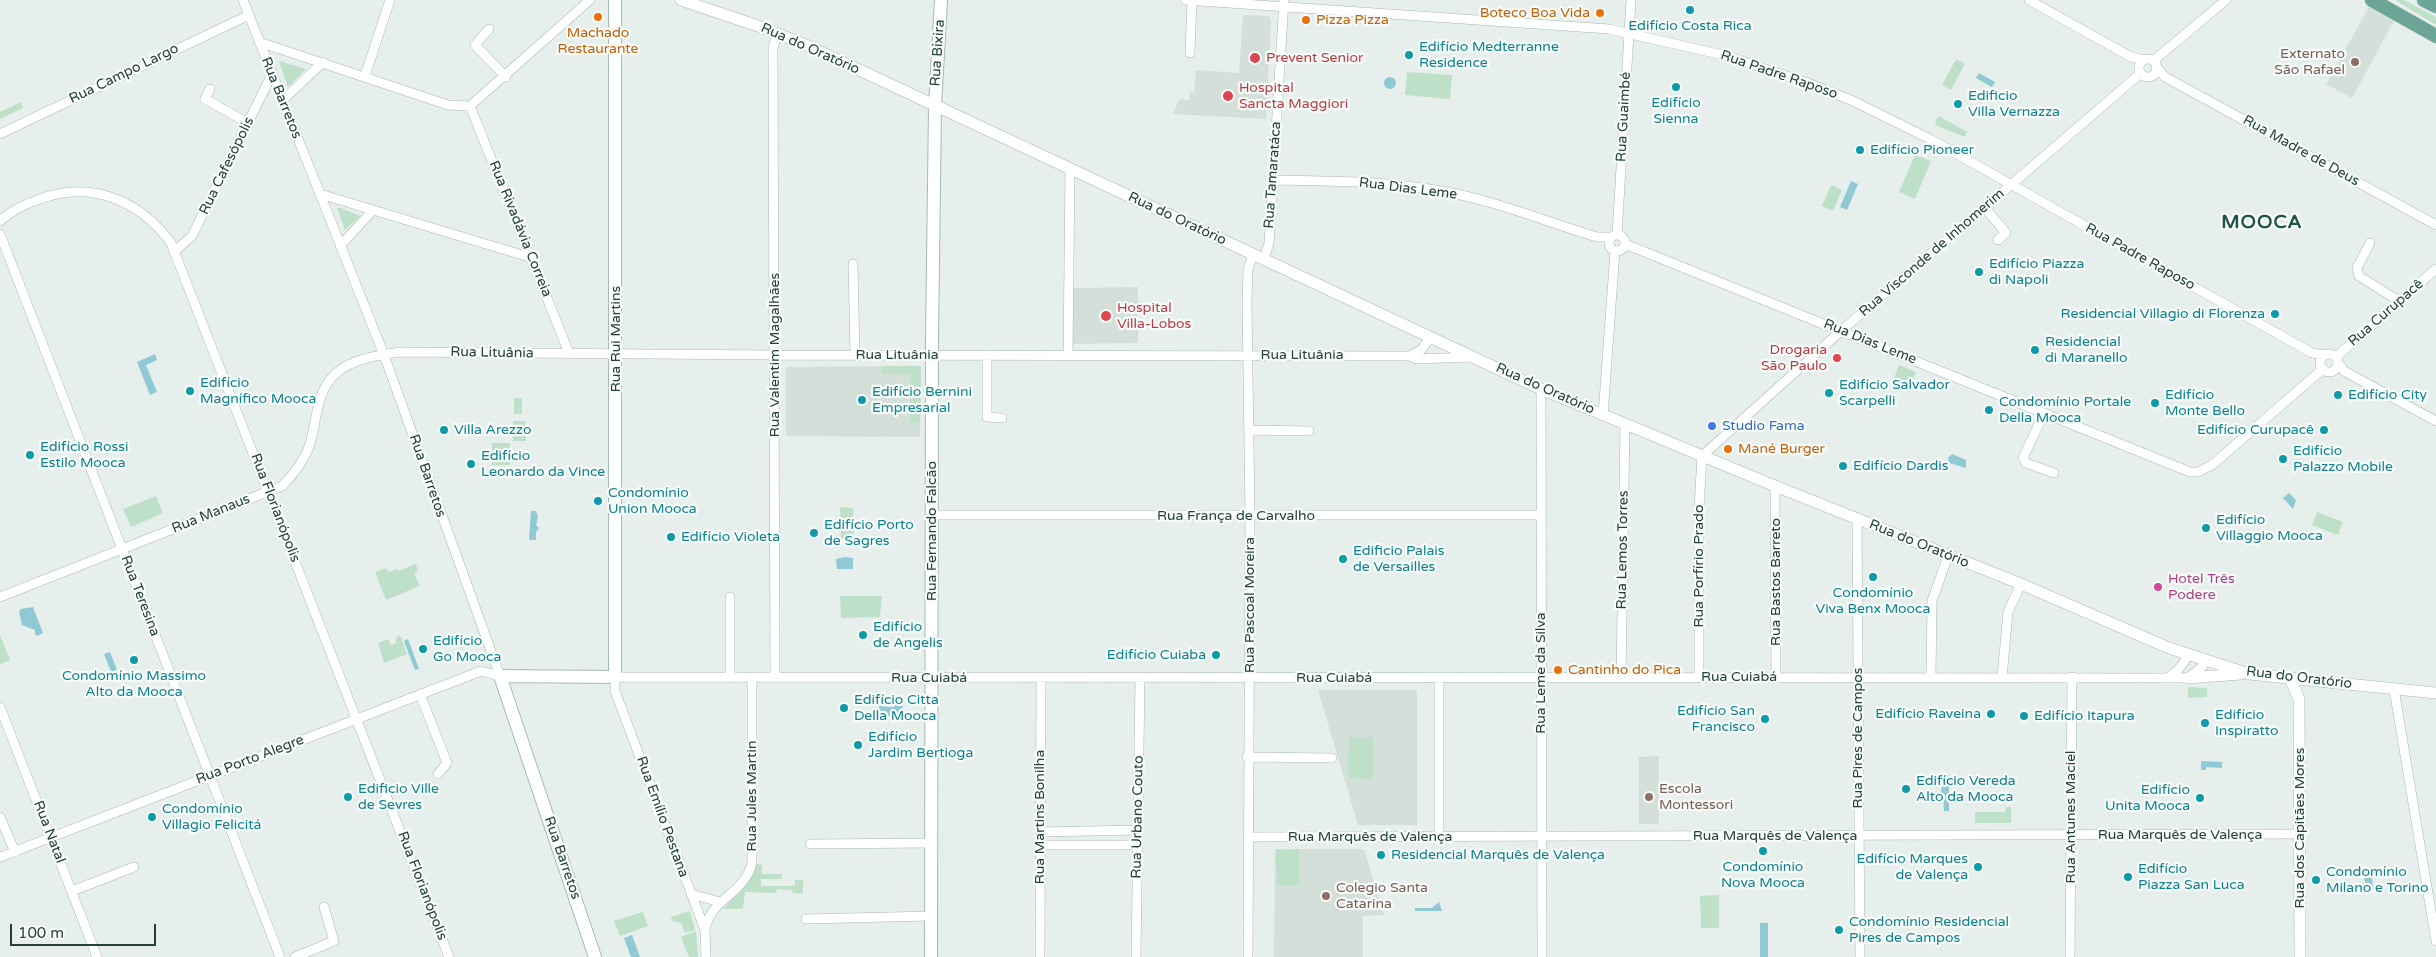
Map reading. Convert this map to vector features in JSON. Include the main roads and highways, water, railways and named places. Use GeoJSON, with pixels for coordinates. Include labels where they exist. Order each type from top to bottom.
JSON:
{"type":"FeatureCollection","features":[{"type":"Feature","properties":{"kind":"main road","name":"Rua Rui Martins"},"geometry":{"type":"LineString","coordinates":[[615,0],[615,677]]}},
{"type":"Feature","properties":{"kind":"main road","name":"Rua Bixira"},"geometry":{"type":"LineString","coordinates":[[934,106],[941,0]]}},
{"type":"Feature","properties":{"kind":"main road"},"geometry":{"type":"LineString","coordinates":[[2372,0],[2436,36]]}},
{"type":"Feature","properties":{"kind":"main road"},"geometry":{"type":"LineString","coordinates":[[2424,0],[2436,6]]}},
{"type":"Feature","properties":{"kind":"main road","name":"Rua Fernando Falcão"},"geometry":{"type":"LineString","coordinates":[[932,957],[934,106]]}},
{"type":"Feature","properties":{"kind":"main road","name":"Rua Cuiabá"},"geometry":{"type":"LineString","coordinates":[[500,676],[615,677]]}},
{"type":"Feature","properties":{"kind":"main road","name":"Rua Barretos"},"geometry":{"type":"LineString","coordinates":[[500,676],[595,957]]}},
{"type":"Feature","properties":{"kind":"water"},"geometry":{"type":"Polygon","coordinates":[[[1979,73],[1995,82],[1992,87],[1976,78],[1979,73]]]}},
{"type":"Feature","properties":{"kind":"water"},"geometry":{"type":"Polygon","coordinates":[[[1388,77],[1392,77],[1396,83],[1392,89],[1388,89],[1384,85],[1384,81],[1388,77]]]}},
{"type":"Feature","properties":{"kind":"water"},"geometry":{"type":"Polygon","coordinates":[[[1851,181],[1858,184],[1847,210],[1840,207],[1851,181]]]}},
{"type":"Feature","properties":{"kind":"water"},"geometry":{"type":"Polygon","coordinates":[[[155,354],[157,360],[146,365],[157,392],[150,395],[137,362],[155,354]]]}},
{"type":"Feature","properties":{"kind":"water"},"geometry":{"type":"Polygon","coordinates":[[[1952,454],[1966,460],[1966,468],[1949,463],[1948,458],[1952,454]]]}},
{"type":"Feature","properties":{"kind":"water"},"geometry":{"type":"Polygon","coordinates":[[[2289,493],[2296,500],[2293,509],[2283,498],[2289,493]]]}},
{"type":"Feature","properties":{"kind":"water"},"geometry":{"type":"Polygon","coordinates":[[[531,511],[536,511],[538,517],[536,525],[539,528],[536,532],[536,540],[529,540],[531,511]]]}},
{"type":"Feature","properties":{"kind":"water"},"geometry":{"type":"Polygon","coordinates":[[[853,558],[853,569],[837,569],[836,559],[853,558]]]}},
{"type":"Feature","properties":{"kind":"water"},"geometry":{"type":"Polygon","coordinates":[[[33,607],[43,633],[37,636],[35,630],[22,625],[19,612],[21,609],[33,607]]]}},
{"type":"Feature","properties":{"kind":"water"},"geometry":{"type":"Polygon","coordinates":[[[408,639],[419,669],[415,670],[404,641],[408,639]]]}},
{"type":"Feature","properties":{"kind":"water"},"geometry":{"type":"Polygon","coordinates":[[[110,652],[117,670],[111,672],[104,654],[110,652]]]}},
{"type":"Feature","properties":{"kind":"water"},"geometry":{"type":"Polygon","coordinates":[[[895,696],[903,696],[902,716],[879,716],[879,706],[894,707],[895,696]]]}},
{"type":"Feature","properties":{"kind":"water"},"geometry":{"type":"Polygon","coordinates":[[[2201,761],[2222,762],[2222,768],[2206,767],[2206,770],[2201,770],[2201,761]]]}},
{"type":"Feature","properties":{"kind":"water"},"geometry":{"type":"Polygon","coordinates":[[[1943,775],[1949,775],[1949,811],[1944,811],[1943,794],[1941,793],[1943,775]]]}},
{"type":"Feature","properties":{"kind":"water"},"geometry":{"type":"Polygon","coordinates":[[[2372,877],[2373,890],[2367,890],[2364,878],[2372,877]]]}},
{"type":"Feature","properties":{"kind":"water"},"geometry":{"type":"Polygon","coordinates":[[[1439,902],[1442,911],[1415,911],[1415,908],[1432,908],[1439,902]]]}},
{"type":"Feature","properties":{"kind":"water"},"geometry":{"type":"Polygon","coordinates":[[[1760,923],[1768,923],[1768,957],[1760,957],[1760,923]]]}},
{"type":"Feature","properties":{"kind":"water"},"geometry":{"type":"Polygon","coordinates":[[[632,935],[640,957],[631,957],[624,938],[632,935]]]}},
{"type":"Feature","properties":{"kind":"place","name":"Edifício Costa Rica"},"geometry":{"type":"Point","coordinates":[1690,10]}},
{"type":"Feature","properties":{"kind":"place","name":"Boteco Boa Vida"},"geometry":{"type":"Point","coordinates":[1600,13]}},
{"type":"Feature","properties":{"kind":"place","name":"Machado Restaurante"},"geometry":{"type":"Point","coordinates":[598,17]}},
{"type":"Feature","properties":{"kind":"place","name":"Pizza Pizza"},"geometry":{"type":"Point","coordinates":[1306,20]}},
{"type":"Feature","properties":{"kind":"place","name":"Edifício Medterranne Residence"},"geometry":{"type":"Point","coordinates":[1409,55]}},
{"type":"Feature","properties":{"kind":"place","name":"Prevent Senior"},"geometry":{"type":"Point","coordinates":[1255,58]}},
{"type":"Feature","properties":{"kind":"place","name":"Externato São Rafael"},"geometry":{"type":"Point","coordinates":[2355,62]}},
{"type":"Feature","properties":{"kind":"place","name":"Edifício Sienna"},"geometry":{"type":"Point","coordinates":[1676,87]}},
{"type":"Feature","properties":{"kind":"place","name":"Hospital Sancta Maggiori"},"geometry":{"type":"Point","coordinates":[1228,96]}},
{"type":"Feature","properties":{"kind":"place","name":"Edificio Villa Vernazza"},"geometry":{"type":"Point","coordinates":[1958,104]}},
{"type":"Feature","properties":{"kind":"place","name":"Edifício Pioneer"},"geometry":{"type":"Point","coordinates":[1860,150]}},
{"type":"Feature","properties":{"kind":"place","name":"Edifício Piazza di Napoli"},"geometry":{"type":"Point","coordinates":[1979,272]}},
{"type":"Feature","properties":{"kind":"place","name":"Residencial Villagio di Florenza"},"geometry":{"type":"Point","coordinates":[2275,314]}},
{"type":"Feature","properties":{"kind":"place","name":"Hospital Villa-Lobos"},"geometry":{"type":"Point","coordinates":[1106,316]}},
{"type":"Feature","properties":{"kind":"place","name":"Residencial di Maranello"},"geometry":{"type":"Point","coordinates":[2035,350]}},
{"type":"Feature","properties":{"kind":"place","name":"Drogaria São Paulo"},"geometry":{"type":"Point","coordinates":[1837,358]}},
{"type":"Feature","properties":{"kind":"place","name":"Edifício Magnífico Mooca"},"geometry":{"type":"Point","coordinates":[190,391]}},
{"type":"Feature","properties":{"kind":"place","name":"Edifício Salvador Scarpelli"},"geometry":{"type":"Point","coordinates":[1829,393]}},
{"type":"Feature","properties":{"kind":"place","name":"Edifício City"},"geometry":{"type":"Point","coordinates":[2338,395]}},
{"type":"Feature","properties":{"kind":"place","name":"Edifício Bernini Empresarial"},"geometry":{"type":"Point","coordinates":[862,400]}},
{"type":"Feature","properties":{"kind":"place","name":"Edifício Monte Bello"},"geometry":{"type":"Point","coordinates":[2155,403]}},
{"type":"Feature","properties":{"kind":"place","name":"Condomínio Portale Della Mooca"},"geometry":{"type":"Point","coordinates":[1989,410]}},
{"type":"Feature","properties":{"kind":"place","name":"Studio Fama"},"geometry":{"type":"Point","coordinates":[1712,426]}},
{"type":"Feature","properties":{"kind":"place","name":"Villa Arezzo"},"geometry":{"type":"Point","coordinates":[444,430]}},
{"type":"Feature","properties":{"kind":"place","name":"Edifício Curupacê"},"geometry":{"type":"Point","coordinates":[2324,430]}},
{"type":"Feature","properties":{"kind":"place","name":"Mané Burger"},"geometry":{"type":"Point","coordinates":[1728,449]}},
{"type":"Feature","properties":{"kind":"place","name":"Edifício Rossi Estilo Mooca"},"geometry":{"type":"Point","coordinates":[30,455]}},
{"type":"Feature","properties":{"kind":"place","name":"Edifício Palazzo Mobile"},"geometry":{"type":"Point","coordinates":[2283,459]}},
{"type":"Feature","properties":{"kind":"place","name":"Edifício Leonardo da Vince"},"geometry":{"type":"Point","coordinates":[471,464]}},
{"type":"Feature","properties":{"kind":"place","name":"Edifício Dardis"},"geometry":{"type":"Point","coordinates":[1843,466]}},
{"type":"Feature","properties":{"kind":"place","name":"Condomínio Union Mooca"},"geometry":{"type":"Point","coordinates":[598,501]}},
{"type":"Feature","properties":{"kind":"place","name":"Edifício Villaggio Mooca"},"geometry":{"type":"Point","coordinates":[2206,528]}},
{"type":"Feature","properties":{"kind":"place","name":"Edifício Porto de Sagres"},"geometry":{"type":"Point","coordinates":[814,533]}},
{"type":"Feature","properties":{"kind":"place","name":"Edifício Violeta"},"geometry":{"type":"Point","coordinates":[671,537]}},
{"type":"Feature","properties":{"kind":"place","name":"Edificio Palais de Versailles"},"geometry":{"type":"Point","coordinates":[1343,559]}},
{"type":"Feature","properties":{"kind":"place","name":"Condomínio Viva Benx Mooca"},"geometry":{"type":"Point","coordinates":[1873,577]}},
{"type":"Feature","properties":{"kind":"place","name":"Hotel Três Podere"},"geometry":{"type":"Point","coordinates":[2158,587]}},
{"type":"Feature","properties":{"kind":"place","name":"Edifício de Angelis"},"geometry":{"type":"Point","coordinates":[863,635]}},
{"type":"Feature","properties":{"kind":"place","name":"Edifício Go Mooca"},"geometry":{"type":"Point","coordinates":[423,649]}},
{"type":"Feature","properties":{"kind":"place","name":"Edifício Cuiaba"},"geometry":{"type":"Point","coordinates":[1216,655]}},
{"type":"Feature","properties":{"kind":"place","name":"Condomínio Massimo Alto da Mooca"},"geometry":{"type":"Point","coordinates":[134,660]}},
{"type":"Feature","properties":{"kind":"place","name":"Cantinho do Pica"},"geometry":{"type":"Point","coordinates":[1558,670]}},
{"type":"Feature","properties":{"kind":"place","name":"Edifício Citta Della Mooca"},"geometry":{"type":"Point","coordinates":[844,708]}},
{"type":"Feature","properties":{"kind":"place","name":"Edifício Raveina"},"geometry":{"type":"Point","coordinates":[1991,714]}},
{"type":"Feature","properties":{"kind":"place","name":"Edifício Itapura"},"geometry":{"type":"Point","coordinates":[2024,716]}},
{"type":"Feature","properties":{"kind":"place","name":"Edifício San Francisco"},"geometry":{"type":"Point","coordinates":[1765,719]}},
{"type":"Feature","properties":{"kind":"place","name":"Edifício Inspiratto"},"geometry":{"type":"Point","coordinates":[2205,723]}},
{"type":"Feature","properties":{"kind":"place","name":"Edifício Jardim Bertioga"},"geometry":{"type":"Point","coordinates":[858,745]}},
{"type":"Feature","properties":{"kind":"place","name":"Edifício Vereda Alto da Mooca"},"geometry":{"type":"Point","coordinates":[1906,789]}},
{"type":"Feature","properties":{"kind":"place","name":"Edificio Ville de Sevres"},"geometry":{"type":"Point","coordinates":[348,797]}},
{"type":"Feature","properties":{"kind":"place","name":"Escola Montessori"},"geometry":{"type":"Point","coordinates":[1649,797]}},
{"type":"Feature","properties":{"kind":"place","name":"Edifício Unita Mooca"},"geometry":{"type":"Point","coordinates":[2200,798]}},
{"type":"Feature","properties":{"kind":"place","name":"Condomínio Villagio Felicitá"},"geometry":{"type":"Point","coordinates":[152,817]}},
{"type":"Feature","properties":{"kind":"place","name":"Condomínio Nova Mooca"},"geometry":{"type":"Point","coordinates":[1763,851]}},
{"type":"Feature","properties":{"kind":"place","name":"Residencial Marquês de Valença"},"geometry":{"type":"Point","coordinates":[1381,855]}},
{"type":"Feature","properties":{"kind":"place","name":"Edifício Marques de Valença"},"geometry":{"type":"Point","coordinates":[1978,867]}},
{"type":"Feature","properties":{"kind":"place","name":"Edifício Piazza San Luca"},"geometry":{"type":"Point","coordinates":[2128,877]}},
{"type":"Feature","properties":{"kind":"place","name":"Condomínio Milano e Torino"},"geometry":{"type":"Point","coordinates":[2316,880]}},
{"type":"Feature","properties":{"kind":"place","name":"Colegio Santa Catarina"},"geometry":{"type":"Point","coordinates":[1326,896]}},
{"type":"Feature","properties":{"kind":"place","name":"Condomínio Residencial Pires de Campos"},"geometry":{"type":"Point","coordinates":[1839,930]}},
{"type":"Feature","properties":{"kind":"district","name":"MOOCA"},"geometry":{"type":"Point","coordinates":[2262,223]}}]}
